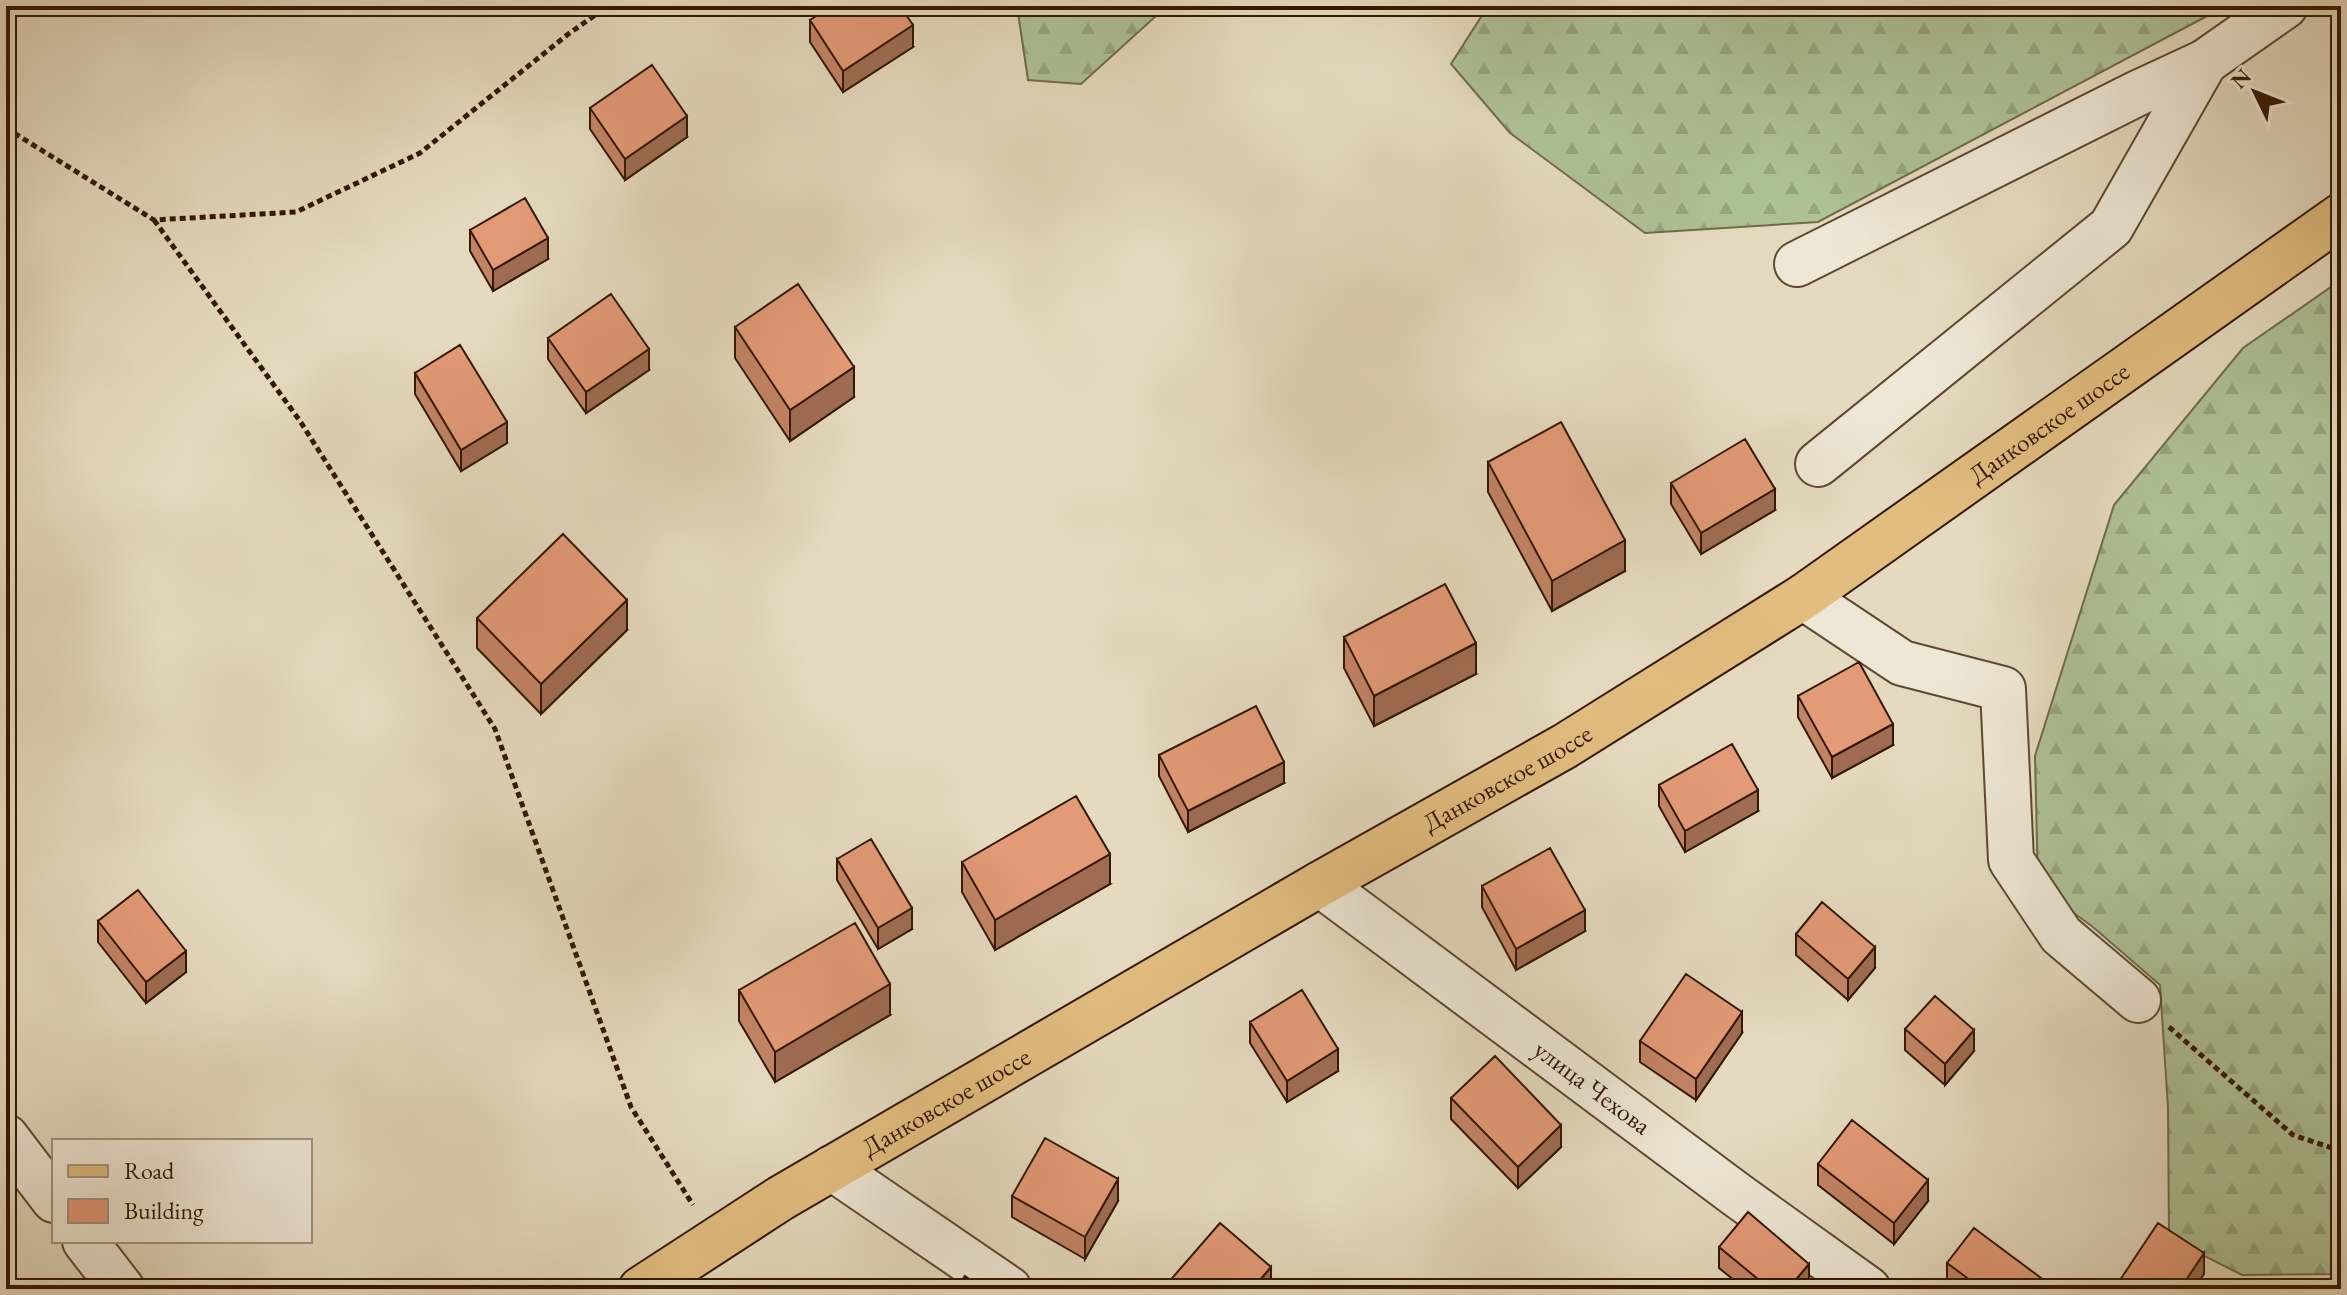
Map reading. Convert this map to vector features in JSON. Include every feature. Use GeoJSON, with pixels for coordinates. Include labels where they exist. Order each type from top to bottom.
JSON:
{"type":"FeatureCollection","features":[{"type":"Feature","properties":{"kind":"main road","name":"Данковское шоссе"},"geometry":{"type":"LineString","coordinates":[[641,1289],[832,1168],[1320,884],[1565,746],[1803,597],[2341,216]]}},
{"type":"Feature","properties":{"kind":"street"},"geometry":{"type":"LineString","coordinates":[[1797,264],[2205,62],[2285,6]]}},
{"type":"Feature","properties":{"kind":"street"},"geometry":{"type":"LineString","coordinates":[[1818,464],[2111,227],[2205,62]]}},
{"type":"Feature","properties":{"kind":"street"},"geometry":{"type":"LineString","coordinates":[[1803,597],[1902,663],[2003,689],[2011,860],[2061,935],[2138,1000]]}},
{"type":"Feature","properties":{"kind":"street","name":"улица Чехова"},"geometry":{"type":"LineString","coordinates":[[1320,884],[1868,1289]]}},
{"type":"Feature","properties":{"kind":"street"},"geometry":{"type":"LineString","coordinates":[[6,1137],[52,1197]]}},
{"type":"Feature","properties":{"kind":"street"},"geometry":{"type":"LineString","coordinates":[[832,1168],[1009,1289]]}},
{"type":"Feature","properties":{"kind":"street"},"geometry":{"type":"LineString","coordinates":[[87,1243],[122,1289]]}},
{"type":"Feature","properties":{"kind":"path"},"geometry":{"type":"LineString","coordinates":[[154,220],[296,212],[420,153],[567,35],[608,6]]}},
{"type":"Feature","properties":{"kind":"path"},"geometry":{"type":"LineString","coordinates":[[6,128],[154,220],[300,421],[495,729],[631,1107],[715,1240]]}},
{"type":"Feature","properties":{"kind":"path"},"geometry":{"type":"LineString","coordinates":[[2138,1000],[2293,1135],[2341,1151]]}},
{"type":"Feature","properties":{"kind":"green space"},"geometry":{"type":"Polygon","coordinates":[[[1017,6],[1167,6],[1081,84],[1028,80],[1017,6]]]}},
{"type":"Feature","properties":{"kind":"green space"},"geometry":{"type":"Polygon","coordinates":[[[1488,6],[2226,6],[1818,222],[1645,233],[1510,133],[1451,64],[1488,6]]]}},
{"type":"Feature","properties":{"kind":"green space"},"geometry":{"type":"Polygon","coordinates":[[[2341,280],[2341,1274],[2242,1275],[2169,1238],[2168,1107],[2160,985],[2093,927],[2038,887],[2035,756],[2114,505],[2243,348],[2341,280]]]}},
{"type":"Feature","properties":{"kind":"building"},"geometry":{"type":"Polygon","coordinates":[[[832,6],[900,6],[913,25],[843,71],[810,20],[832,6]]]}},
{"type":"Feature","properties":{"kind":"building"},"geometry":{"type":"Polygon","coordinates":[[[652,65],[687,116],[625,159],[590,108],[652,65]]]}},
{"type":"Feature","properties":{"kind":"building"},"geometry":{"type":"Polygon","coordinates":[[[525,198],[548,238],[493,270],[470,230],[525,198]]]}},
{"type":"Feature","properties":{"kind":"building"},"geometry":{"type":"Polygon","coordinates":[[[798,284],[854,367],[790,410],[735,327],[798,284]]]}},
{"type":"Feature","properties":{"kind":"building"},"geometry":{"type":"Polygon","coordinates":[[[611,294],[649,349],[586,392],[548,338],[611,294]]]}},
{"type":"Feature","properties":{"kind":"building"},"geometry":{"type":"Polygon","coordinates":[[[460,345],[507,422],[461,450],[415,373],[460,345]]]}},
{"type":"Feature","properties":{"kind":"building"},"geometry":{"type":"Polygon","coordinates":[[[1561,422],[1625,540],[1552,581],[1488,462],[1561,422]]]}},
{"type":"Feature","properties":{"kind":"building"},"geometry":{"type":"Polygon","coordinates":[[[1745,439],[1775,489],[1701,533],[1671,483],[1745,439]]]}},
{"type":"Feature","properties":{"kind":"building"},"geometry":{"type":"Polygon","coordinates":[[[563,534],[627,600],[541,684],[477,618],[563,534]]]}},
{"type":"Feature","properties":{"kind":"building"},"geometry":{"type":"Polygon","coordinates":[[[1445,584],[1476,643],[1374,696],[1344,637],[1445,584]]]}},
{"type":"Feature","properties":{"kind":"building"},"geometry":{"type":"Polygon","coordinates":[[[1859,662],[1893,724],[1832,757],[1798,696],[1859,662]]]}},
{"type":"Feature","properties":{"kind":"building"},"geometry":{"type":"Polygon","coordinates":[[[1256,706],[1284,762],[1188,811],[1159,755],[1256,706]]]}},
{"type":"Feature","properties":{"kind":"building"},"geometry":{"type":"Polygon","coordinates":[[[1732,744],[1758,790],[1685,831],[1659,785],[1732,744]]]}},
{"type":"Feature","properties":{"kind":"building"},"geometry":{"type":"Polygon","coordinates":[[[1076,796],[1110,854],[995,920],[962,862],[1076,796]]]}},
{"type":"Feature","properties":{"kind":"building"},"geometry":{"type":"Polygon","coordinates":[[[871,839],[912,908],[878,928],[837,859],[871,839]]]}},
{"type":"Feature","properties":{"kind":"building"},"geometry":{"type":"Polygon","coordinates":[[[1550,848],[1585,910],[1516,949],[1482,886],[1550,848]]]}},
{"type":"Feature","properties":{"kind":"building"},"geometry":{"type":"Polygon","coordinates":[[[138,890],[186,951],[146,982],[98,921],[138,890]]]}},
{"type":"Feature","properties":{"kind":"building"},"geometry":{"type":"Polygon","coordinates":[[[1822,902],[1875,947],[1848,979],[1796,934],[1822,902]]]}},
{"type":"Feature","properties":{"kind":"building"},"geometry":{"type":"Polygon","coordinates":[[[855,923],[890,984],[775,1052],[739,990],[855,923]]]}},
{"type":"Feature","properties":{"kind":"building"},"geometry":{"type":"Polygon","coordinates":[[[1686,974],[1742,1012],[1696,1079],[1640,1041],[1686,974]]]}},
{"type":"Feature","properties":{"kind":"building"},"geometry":{"type":"Polygon","coordinates":[[[1302,990],[1338,1049],[1287,1081],[1250,1022],[1302,990]]]}},
{"type":"Feature","properties":{"kind":"building"},"geometry":{"type":"Polygon","coordinates":[[[1935,996],[1974,1030],[1945,1064],[1905,1029],[1935,996]]]}},
{"type":"Feature","properties":{"kind":"building"},"geometry":{"type":"Polygon","coordinates":[[[1495,1056],[1561,1125],[1518,1167],[1451,1098],[1495,1056]]]}},
{"type":"Feature","properties":{"kind":"building"},"geometry":{"type":"Polygon","coordinates":[[[1852,1120],[1928,1180],[1894,1223],[1818,1164],[1852,1120]]]}},
{"type":"Feature","properties":{"kind":"building"},"geometry":{"type":"Polygon","coordinates":[[[1045,1138],[1118,1179],[1085,1237],[1012,1196],[1045,1138]]]}},
{"type":"Feature","properties":{"kind":"building"},"geometry":{"type":"Polygon","coordinates":[[[1748,1212],[1809,1264],[1788,1289],[1770,1289],[1719,1247],[1748,1212]]]}},
{"type":"Feature","properties":{"kind":"building"},"geometry":{"type":"Polygon","coordinates":[[[1220,1223],[1271,1267],[1252,1289],[1172,1289],[1167,1284],[1220,1223]]]}},
{"type":"Feature","properties":{"kind":"building"},"geometry":{"type":"Polygon","coordinates":[[[2158,1223],[2204,1253],[2180,1289],[2127,1289],[2118,1283],[2158,1223]]]}},
{"type":"Feature","properties":{"kind":"building"},"geometry":{"type":"Polygon","coordinates":[[[1974,1228],[2045,1281],[2039,1289],[1982,1289],[1947,1263],[1974,1228]]]}},
{"type":"Feature","properties":{"kind":"building"},"geometry":{"type":"Polygon","coordinates":[[[965,1276],[983,1289],[956,1289],[965,1276]]]}}]}
